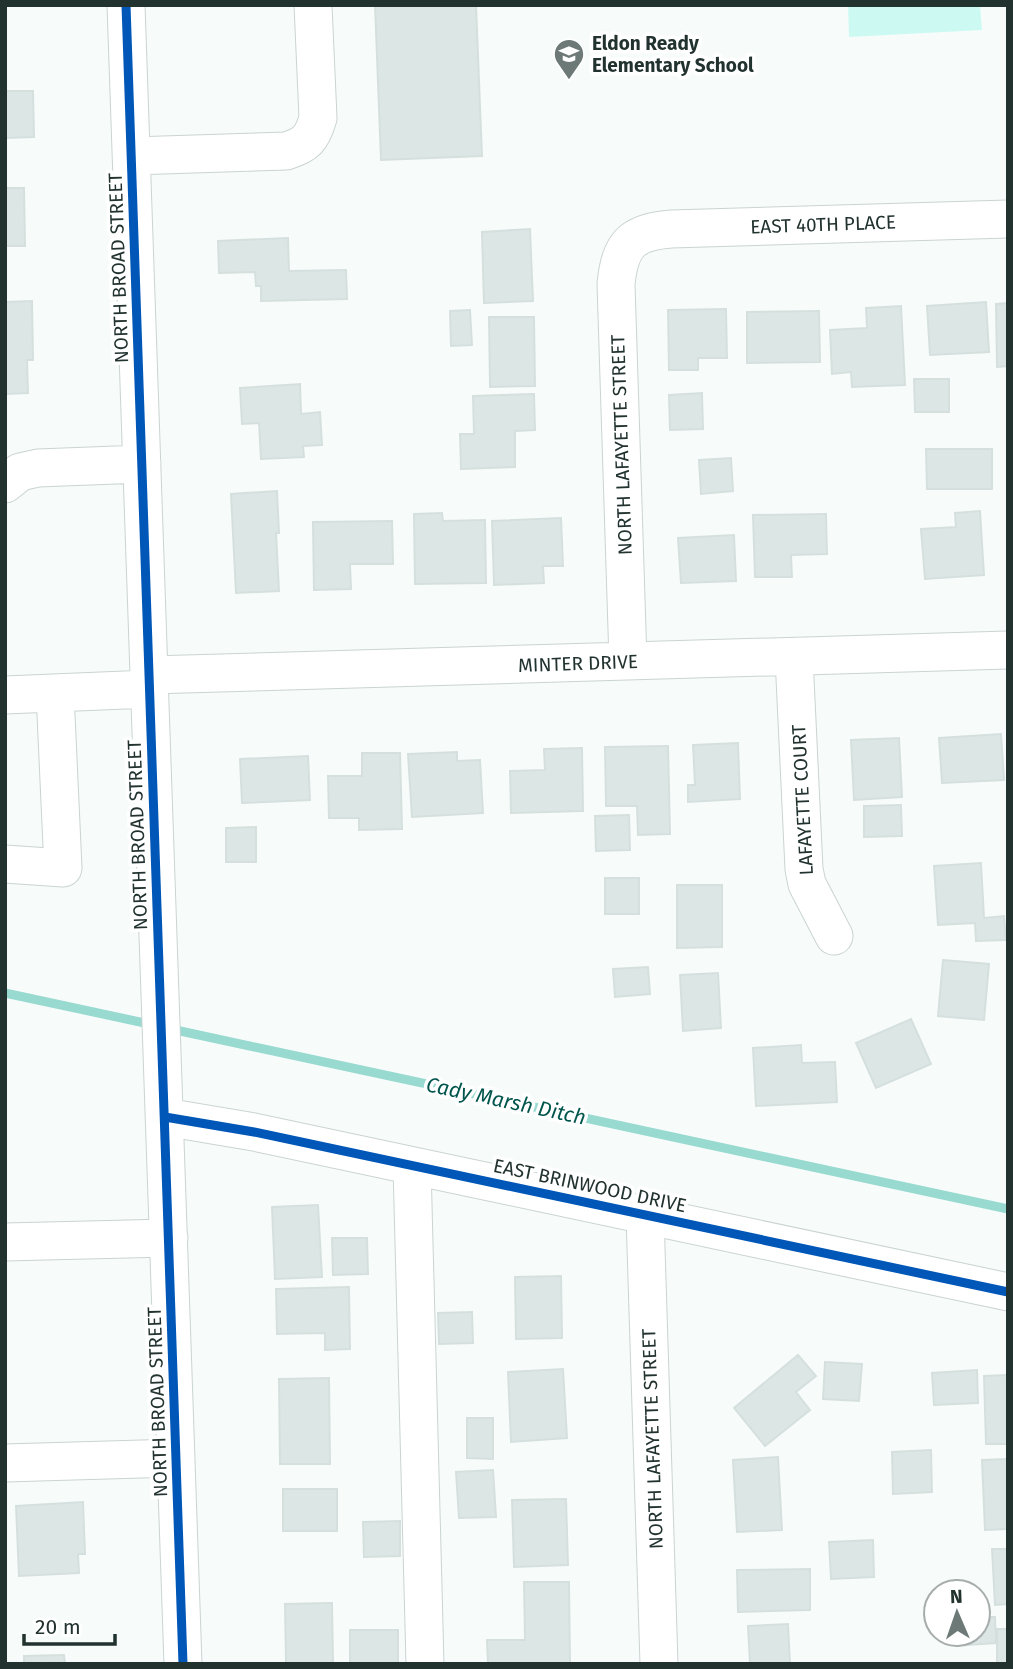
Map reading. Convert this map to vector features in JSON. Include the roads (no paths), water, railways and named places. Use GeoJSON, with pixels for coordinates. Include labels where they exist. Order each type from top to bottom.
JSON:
{"type":"FeatureCollection","features":[{"type":"Feature","properties":{"kind":"street","name":"NORTH BROAD STREET"},"geometry":{"type":"LineString","coordinates":[[126,5],[183,1664]]}},
{"type":"Feature","properties":{"kind":"street"},"geometry":{"type":"LineString","coordinates":[[132,156],[286,151],[302,146],[314,133],[318,118],[313,5]]}},
{"type":"Feature","properties":{"kind":"street","name":"EAST 40TH PLACE"},"geometry":{"type":"LineString","coordinates":[[639,235],[671,229],[1008,219]]}},
{"type":"Feature","properties":{"kind":"street","name":"NORTH LAFAYETTE STREET"},"geometry":{"type":"LineString","coordinates":[[628,662],[616,284],[618,264],[627,245],[639,235]]}},
{"type":"Feature","properties":{"kind":"street"},"geometry":{"type":"LineString","coordinates":[[5,484],[20,472],[38,468],[142,464]]}},
{"type":"Feature","properties":{"kind":"street","name":"MINTER DRIVE"},"geometry":{"type":"LineString","coordinates":[[5,695],[55,693],[149,682],[628,662],[1008,650]]}},
{"type":"Feature","properties":{"kind":"street","name":"LAFAYETTE COURT"},"geometry":{"type":"LineString","coordinates":[[794,657],[804,869],[807,884],[834,936]]}},
{"type":"Feature","properties":{"kind":"street"},"geometry":{"type":"LineString","coordinates":[[5,863],[63,867],[55,693]]}},
{"type":"Feature","properties":{"kind":"street","name":"EAST BRINWOOD DRIVE"},"geometry":{"type":"LineString","coordinates":[[165,1117],[254,1132],[1008,1292]]}},
{"type":"Feature","properties":{"kind":"street"},"geometry":{"type":"LineString","coordinates":[[412,1166],[425,1664]]}},
{"type":"Feature","properties":{"kind":"street","name":"NORTH LAFAYETTE STREET"},"geometry":{"type":"LineString","coordinates":[[645,1215],[659,1664]]}},
{"type":"Feature","properties":{"kind":"street"},"geometry":{"type":"LineString","coordinates":[[5,1268],[19,1242],[169,1238]]}},
{"type":"Feature","properties":{"kind":"street"},"geometry":{"type":"LineString","coordinates":[[5,1463],[176,1458]]}},
{"type":"Feature","properties":{"kind":"waterway","name":"Cady Marsh Ditch"},"geometry":{"type":"LineString","coordinates":[[5,993],[154,1025]]}},
{"type":"Feature","properties":{"kind":"waterway","name":"Cady Marsh Ditch"},"geometry":{"type":"LineString","coordinates":[[171,1029],[1008,1209]]}},
{"type":"Feature","properties":{"kind":"place","name":"Eldon Ready Elementary School"},"geometry":{"type":"Point","coordinates":[569,81]}}]}
